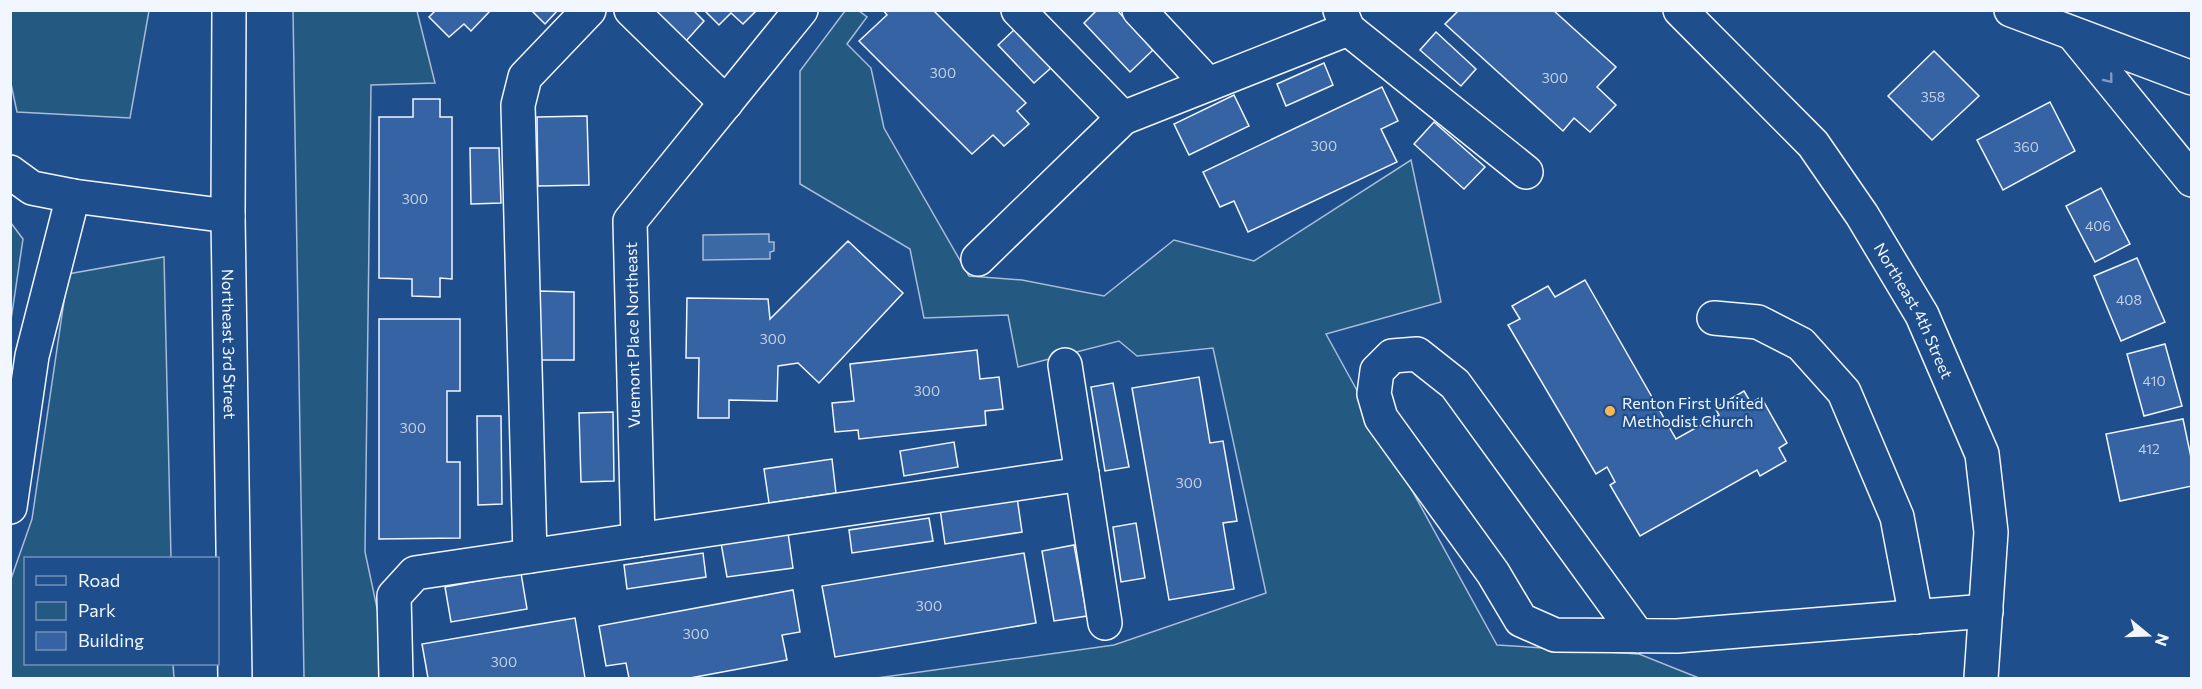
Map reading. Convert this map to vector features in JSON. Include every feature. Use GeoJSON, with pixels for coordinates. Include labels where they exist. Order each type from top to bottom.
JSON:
{"type":"FeatureCollection","features":[{"type":"Feature","properties":{"kind":"street","name":"Northeast 3rd Street"},"geometry":{"type":"LineString","coordinates":[[229,10],[228,216],[235,678]]}},
{"type":"Feature","properties":{"kind":"street"},"geometry":{"type":"LineString","coordinates":[[530,556],[518,105],[525,77],[589,10]]}},
{"type":"Feature","properties":{"kind":"street"},"geometry":{"type":"LineString","coordinates":[[631,10],[726,103]]}},
{"type":"Feature","properties":{"kind":"street","name":"Vuemont Place Northeast"},"geometry":{"type":"LineString","coordinates":[[638,540],[630,221],[801,10]]}},
{"type":"Feature","properties":{"kind":"street"},"geometry":{"type":"LineString","coordinates":[[1018,10],[1123,118]]}},
{"type":"Feature","properties":{"kind":"street"},"geometry":{"type":"LineString","coordinates":[[1139,10],[1208,84]]}},
{"type":"Feature","properties":{"kind":"street","name":"Northeast 4th Street"},"geometry":{"type":"LineString","coordinates":[[1680,10],[1813,144],[1862,214],[1922,315],[1982,454],[1991,532],[1981,678]]}},
{"type":"Feature","properties":{"kind":"street"},"geometry":{"type":"LineString","coordinates":[[2011,10],[2192,78]]}},
{"type":"Feature","properties":{"kind":"street"},"geometry":{"type":"LineString","coordinates":[[978,260],[1123,118],[1208,84],[1344,20],[1526,172]]}},
{"type":"Feature","properties":{"kind":"street"},"geometry":{"type":"LineString","coordinates":[[2072,34],[2192,180]]}},
{"type":"Feature","properties":{"kind":"street"},"geometry":{"type":"LineString","coordinates":[[10,172],[32,189],[228,216]]}},
{"type":"Feature","properties":{"kind":"street"},"geometry":{"type":"LineString","coordinates":[[10,507],[32,356],[73,196]]}},
{"type":"Feature","properties":{"kind":"street"},"geometry":{"type":"LineString","coordinates":[[1714,318],[1758,322],[1801,344],[1844,392],[1897,517],[1916,616]]}},
{"type":"Feature","properties":{"kind":"street"},"geometry":{"type":"LineString","coordinates":[[1638,636],[1455,384],[1417,354],[1392,356],[1377,371],[1374,394],[1381,418],[1492,573],[1521,620],[1555,635],[1638,636],[1677,636],[1986,611]]}},
{"type":"Feature","properties":{"kind":"street"},"geometry":{"type":"LineString","coordinates":[[1065,365],[1105,623]]}},
{"type":"Feature","properties":{"kind":"street"},"geometry":{"type":"LineString","coordinates":[[396,678],[394,596],[415,573],[1082,474]]}},
{"type":"Feature","properties":{"kind":"green space"},"geometry":{"type":"Polygon","coordinates":[[[10,11],[149,11],[130,118],[17,112],[11,84],[10,11]]]}},
{"type":"Feature","properties":{"kind":"green space"},"geometry":{"type":"Polygon","coordinates":[[[293,11],[417,11],[435,83],[371,85],[365,552],[392,678],[304,678],[293,11]]]}},
{"type":"Feature","properties":{"kind":"green space"},"geometry":{"type":"Polygon","coordinates":[[[845,11],[859,11],[867,17],[847,44],[871,68],[884,128],[969,276],[1022,280],[1104,296],[1174,240],[1254,261],[1411,160],[1441,302],[1326,334],[1497,645],[1639,654],[1699,678],[877,678],[1114,645],[1266,593],[1213,348],[1137,356],[1119,341],[1018,367],[1008,315],[924,318],[910,249],[800,184],[800,71],[845,11]]]}},
{"type":"Feature","properties":{"kind":"green space"},"geometry":{"type":"Polygon","coordinates":[[[11,223],[23,239],[11,320],[11,223]]]}},
{"type":"Feature","properties":{"kind":"green space"},"geometry":{"type":"Polygon","coordinates":[[[164,257],[171,557],[24,557],[24,665],[173,665],[174,678],[11,678],[11,579],[32,519],[68,274],[164,257]]]}},
{"type":"Feature","properties":{"kind":"shaded area"},"geometry":{"type":"Polygon","coordinates":[[[769,234],[769,242],[774,242],[774,251],[770,252],[770,259],[703,260],[703,235],[769,234]]]}},
{"type":"Feature","properties":{"kind":"building"},"geometry":{"type":"Polygon","coordinates":[[[436,10],[491,10],[471,31],[464,24],[449,37],[429,17],[436,10]]]}},
{"type":"Feature","properties":{"kind":"building"},"geometry":{"type":"Polygon","coordinates":[[[531,10],[558,10],[545,24],[531,10]]]}},
{"type":"Feature","properties":{"kind":"building"},"geometry":{"type":"Polygon","coordinates":[[[654,10],[693,10],[704,21],[686,41],[654,10]]]}},
{"type":"Feature","properties":{"kind":"building"},"geometry":{"type":"Polygon","coordinates":[[[704,10],[757,10],[743,24],[731,13],[719,25],[704,10]]]}},
{"type":"Feature","properties":{"kind":"building"},"geometry":{"type":"Polygon","coordinates":[[[883,10],[933,10],[1026,103],[1017,111],[1029,124],[1004,146],[993,135],[972,154],[859,41],[887,15],[883,10]]]}},
{"type":"Feature","properties":{"kind":"building"},"geometry":{"type":"Polygon","coordinates":[[[1097,10],[1117,10],[1153,50],[1130,72],[1084,23],[1097,10]]]}},
{"type":"Feature","properties":{"kind":"building"},"geometry":{"type":"Polygon","coordinates":[[[1456,10],[1553,10],[1616,67],[1597,87],[1616,105],[1590,132],[1574,118],[1563,131],[1445,24],[1457,12],[1456,10]]]}},
{"type":"Feature","properties":{"kind":"building"},"geometry":{"type":"Polygon","coordinates":[[[1016,28],[1052,67],[1034,83],[998,45],[1016,28]]]}},
{"type":"Feature","properties":{"kind":"building"},"geometry":{"type":"Polygon","coordinates":[[[1436,32],[1476,69],[1461,86],[1420,50],[1436,32]]]}},
{"type":"Feature","properties":{"kind":"building"},"geometry":{"type":"Polygon","coordinates":[[[1934,51],[1979,96],[1932,140],[1888,96],[1934,51]]]}},
{"type":"Feature","properties":{"kind":"building"},"geometry":{"type":"Polygon","coordinates":[[[1324,63],[1333,85],[1286,106],[1277,84],[1324,63]]]}},
{"type":"Feature","properties":{"kind":"building"},"geometry":{"type":"Polygon","coordinates":[[[1382,87],[1398,121],[1381,129],[1397,162],[1248,232],[1234,201],[1220,207],[1203,172],[1382,87]]]}},
{"type":"Feature","properties":{"kind":"building"},"geometry":{"type":"Polygon","coordinates":[[[1234,95],[1249,126],[1189,155],[1174,124],[1234,95]]]}},
{"type":"Feature","properties":{"kind":"building"},"geometry":{"type":"Polygon","coordinates":[[[413,99],[440,99],[440,117],[452,117],[452,279],[440,278],[440,297],[412,296],[412,279],[379,278],[379,117],[413,117],[413,99]]]}},
{"type":"Feature","properties":{"kind":"building"},"geometry":{"type":"Polygon","coordinates":[[[2050,102],[2075,151],[2003,190],[1977,140],[2050,102]]]}},
{"type":"Feature","properties":{"kind":"building"},"geometry":{"type":"Polygon","coordinates":[[[587,116],[589,185],[538,186],[537,117],[587,116]]]}},
{"type":"Feature","properties":{"kind":"building"},"geometry":{"type":"Polygon","coordinates":[[[1434,122],[1485,167],[1464,189],[1414,144],[1434,122]]]}},
{"type":"Feature","properties":{"kind":"building"},"geometry":{"type":"Polygon","coordinates":[[[470,148],[499,148],[501,203],[471,204],[470,148]]]}},
{"type":"Feature","properties":{"kind":"building"},"geometry":{"type":"Polygon","coordinates":[[[2101,188],[2130,244],[2095,262],[2066,206],[2101,188]]]}},
{"type":"Feature","properties":{"kind":"building"},"geometry":{"type":"Polygon","coordinates":[[[848,241],[903,293],[819,383],[798,363],[778,366],[777,401],[729,400],[729,418],[698,418],[699,358],[686,358],[687,298],[768,299],[770,319],[848,241]]]}},
{"type":"Feature","properties":{"kind":"building"},"geometry":{"type":"Polygon","coordinates":[[[2137,258],[2165,322],[2121,341],[2094,276],[2137,258]]]}},
{"type":"Feature","properties":{"kind":"building","name":"Renton First United Methodist Church"},"geometry":{"type":"Polygon","coordinates":[[[1585,280],[1676,439],[1719,415],[1715,408],[1744,391],[1751,403],[1761,397],[1787,443],[1779,448],[1786,461],[1760,476],[1757,470],[1640,536],[1610,485],[1615,482],[1607,467],[1596,474],[1508,325],[1520,319],[1512,306],[1548,286],[1555,297],[1585,280]]]}},
{"type":"Feature","properties":{"kind":"building"},"geometry":{"type":"Polygon","coordinates":[[[539,291],[574,292],[574,360],[539,360],[539,291]]]}},
{"type":"Feature","properties":{"kind":"building"},"geometry":{"type":"Polygon","coordinates":[[[379,319],[460,319],[460,391],[447,391],[447,462],[460,462],[460,538],[379,539],[379,319]]]}},
{"type":"Feature","properties":{"kind":"building"},"geometry":{"type":"Polygon","coordinates":[[[2165,344],[2182,406],[2144,416],[2127,354],[2165,344]]]}},
{"type":"Feature","properties":{"kind":"building"},"geometry":{"type":"Polygon","coordinates":[[[977,350],[980,379],[999,377],[1003,409],[985,411],[986,425],[859,439],[858,430],[835,432],[832,403],[854,401],[850,364],[977,350]]]}},
{"type":"Feature","properties":{"kind":"building"},"geometry":{"type":"Polygon","coordinates":[[[1199,377],[1210,443],[1223,441],[1237,521],[1223,523],[1234,589],[1169,600],[1132,388],[1199,377]]]}},
{"type":"Feature","properties":{"kind":"building"},"geometry":{"type":"Polygon","coordinates":[[[1113,383],[1129,467],[1105,471],[1091,387],[1113,383]]]}},
{"type":"Feature","properties":{"kind":"building"},"geometry":{"type":"Polygon","coordinates":[[[613,412],[614,481],[581,482],[579,413],[613,412]]]}},
{"type":"Feature","properties":{"kind":"building"},"geometry":{"type":"Polygon","coordinates":[[[477,416],[501,416],[502,504],[478,505],[477,416]]]}},
{"type":"Feature","properties":{"kind":"building"},"geometry":{"type":"Polygon","coordinates":[[[2183,419],[2192,462],[2192,486],[2120,501],[2106,434],[2183,419]]]}},
{"type":"Feature","properties":{"kind":"building"},"geometry":{"type":"Polygon","coordinates":[[[954,442],[958,467],[904,476],[900,451],[954,442]]]}},
{"type":"Feature","properties":{"kind":"building"},"geometry":{"type":"Polygon","coordinates":[[[832,459],[836,493],[769,503],[764,469],[832,459]]]}},
{"type":"Feature","properties":{"kind":"building"},"geometry":{"type":"Polygon","coordinates":[[[1017,497],[1022,532],[945,544],[940,509],[1017,497]]]}},
{"type":"Feature","properties":{"kind":"building"},"geometry":{"type":"Polygon","coordinates":[[[929,518],[933,541],[852,553],[849,530],[929,518]]]}},
{"type":"Feature","properties":{"kind":"building"},"geometry":{"type":"Polygon","coordinates":[[[1136,523],[1145,578],[1121,582],[1113,527],[1136,523]]]}},
{"type":"Feature","properties":{"kind":"building"},"geometry":{"type":"Polygon","coordinates":[[[788,533],[793,568],[727,577],[721,543],[788,533]]]}},
{"type":"Feature","properties":{"kind":"building"},"geometry":{"type":"Polygon","coordinates":[[[1074,545],[1087,616],[1054,621],[1042,551],[1074,545]]]}},
{"type":"Feature","properties":{"kind":"building"},"geometry":{"type":"Polygon","coordinates":[[[703,553],[706,577],[627,589],[624,565],[703,553]]]}},
{"type":"Feature","properties":{"kind":"building"},"geometry":{"type":"Polygon","coordinates":[[[1024,553],[1036,623],[835,657],[822,586],[1024,553]]]}},
{"type":"Feature","properties":{"kind":"building"},"geometry":{"type":"Polygon","coordinates":[[[521,573],[527,609],[451,622],[445,587],[521,573]]]}},
{"type":"Feature","properties":{"kind":"building"},"geometry":{"type":"Polygon","coordinates":[[[793,590],[800,632],[782,635],[787,660],[690,678],[629,678],[626,663],[606,666],[599,626],[793,590]]]}},
{"type":"Feature","properties":{"kind":"building"},"geometry":{"type":"Polygon","coordinates":[[[575,618],[585,678],[428,678],[422,644],[575,618]]]}},
{"type":"Feature","properties":{"kind":"place","name":"Renton First United Methodist Church"},"geometry":{"type":"Point","coordinates":[1610,411]}}]}
